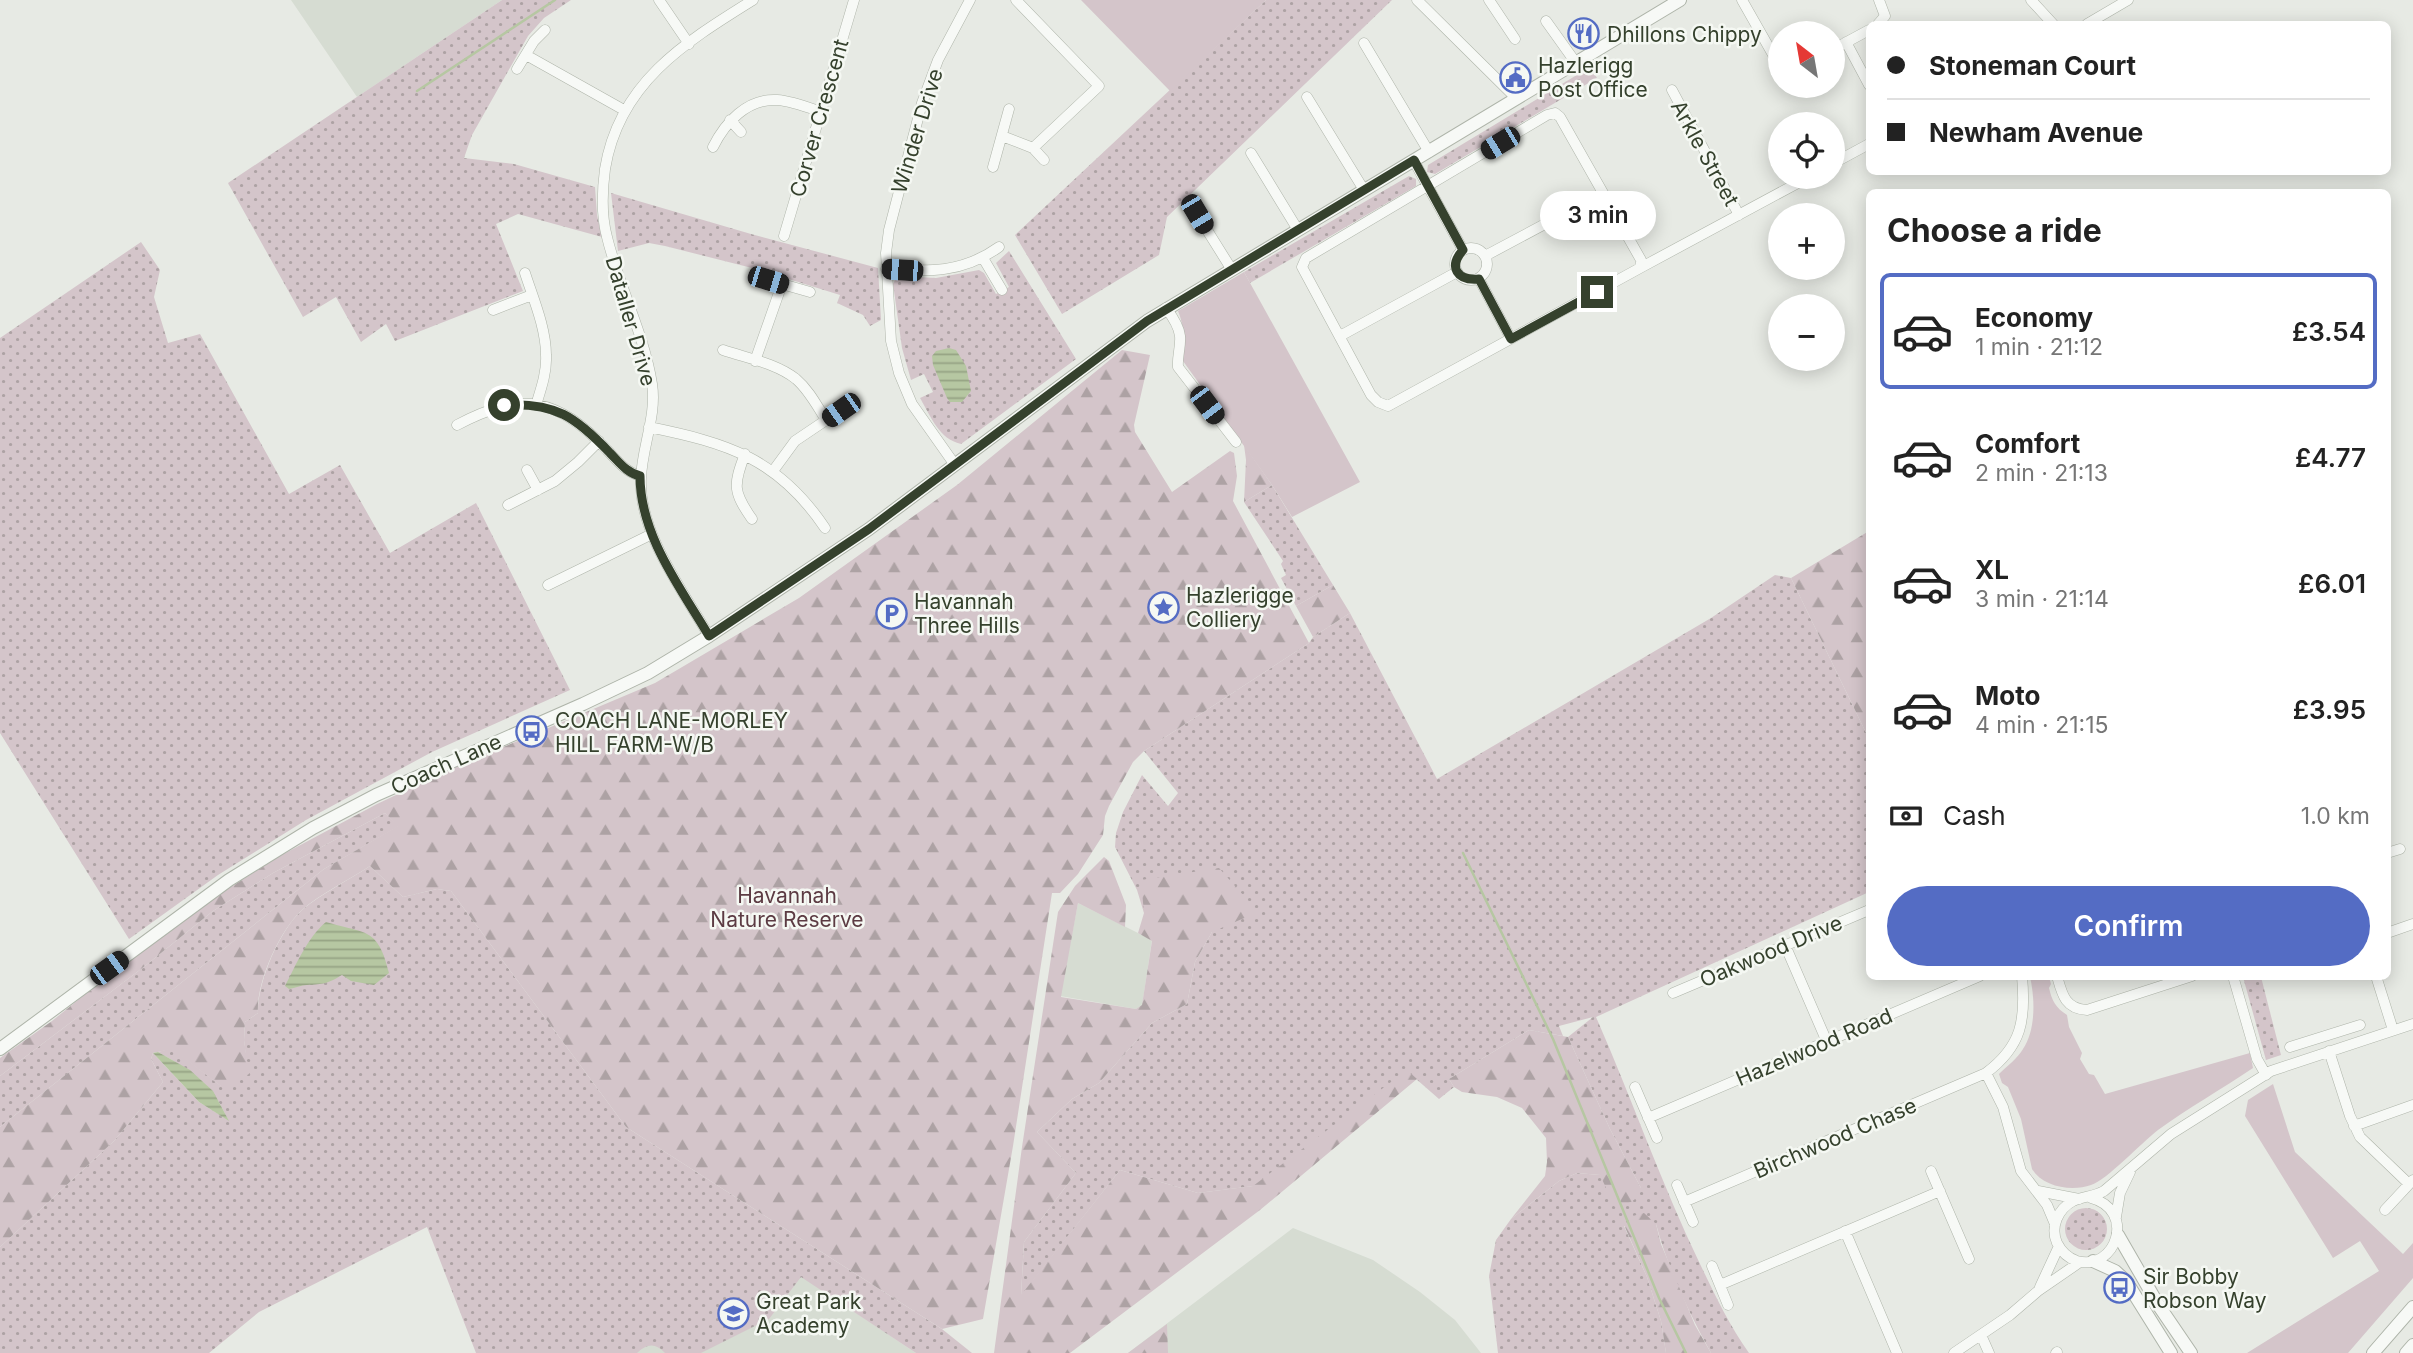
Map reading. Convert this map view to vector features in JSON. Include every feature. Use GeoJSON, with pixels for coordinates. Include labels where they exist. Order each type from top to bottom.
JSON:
{"type":"FeatureCollection","features":[{"type":"Feature","properties":{"kind":"street"},"geometry":{"type":"LineString","coordinates":[[659,0],[689,44]]}},
{"type":"Feature","properties":{"kind":"street","name":"Dataller Drive"},"geometry":{"type":"LineString","coordinates":[[709,636],[662,556],[652,534],[640,491],[640,476],[653,402],[650,376],[607,237],[602,210],[603,185],[613,134],[633,96],[659,68],[752,0]]}},
{"type":"Feature","properties":{"kind":"street","name":"Corver Crescent"},"geometry":{"type":"LineString","coordinates":[[784,236],[855,0]]}},
{"type":"Feature","properties":{"kind":"street"},"geometry":{"type":"LineString","coordinates":[[953,0],[967,3]]}},
{"type":"Feature","properties":{"kind":"street"},"geometry":{"type":"LineString","coordinates":[[1016,0],[1099,86],[1033,148]]}},
{"type":"Feature","properties":{"kind":"street"},"geometry":{"type":"LineString","coordinates":[[1417,0],[1517,99]]}},
{"type":"Feature","properties":{"kind":"street"},"geometry":{"type":"LineString","coordinates":[[1489,0],[1515,39]]}},
{"type":"Feature","properties":{"kind":"street","name":"Coach Lane"},"geometry":{"type":"LineString","coordinates":[[0,1049],[229,880],[313,828],[376,795],[605,694],[648,673],[709,636],[869,529],[1115,343],[1167,308],[1680,0]]}},
{"type":"Feature","properties":{"kind":"street"},"geometry":{"type":"LineString","coordinates":[[1742,0],[1768,46]]}},
{"type":"Feature","properties":{"kind":"street"},"geometry":{"type":"LineString","coordinates":[[1879,0],[1885,16],[1881,21]]}},
{"type":"Feature","properties":{"kind":"street"},"geometry":{"type":"LineString","coordinates":[[2031,0],[2050,21]]}},
{"type":"Feature","properties":{"kind":"street"},"geometry":{"type":"LineString","coordinates":[[2092,21],[2128,0]]}},
{"type":"Feature","properties":{"kind":"street","name":"Winder Drive"},"geometry":{"type":"LineString","coordinates":[[955,465],[912,404],[899,373],[891,341],[886,269],[888,229],[922,103],[938,60],[967,3]]}},
{"type":"Feature","properties":{"kind":"street"},"geometry":{"type":"LineString","coordinates":[[1546,21],[1576,63]]}},
{"type":"Feature","properties":{"kind":"street"},"geometry":{"type":"LineString","coordinates":[[517,69],[545,30]]}},
{"type":"Feature","properties":{"kind":"street"},"geometry":{"type":"LineString","coordinates":[[1866,32],[1846,42],[1866,79]]}},
{"type":"Feature","properties":{"kind":"street"},"geometry":{"type":"LineString","coordinates":[[1364,43],[1429,152]]}},
{"type":"Feature","properties":{"kind":"street"},"geometry":{"type":"LineString","coordinates":[[526,55],[624,110]]}},
{"type":"Feature","properties":{"kind":"street","name":"Arkle Street"},"geometry":{"type":"LineString","coordinates":[[1672,90],[1739,215]]}},
{"type":"Feature","properties":{"kind":"street"},"geometry":{"type":"LineString","coordinates":[[1307,97],[1364,190]]}},
{"type":"Feature","properties":{"kind":"street"},"geometry":{"type":"LineString","coordinates":[[712,147],[730,120],[750,107],[769,100],[785,101],[821,112]]}},
{"type":"Feature","properties":{"kind":"street"},"geometry":{"type":"LineString","coordinates":[[993,167],[1009,109]]}},
{"type":"Feature","properties":{"kind":"street"},"geometry":{"type":"LineString","coordinates":[[1641,264],[1560,117],[1555,113],[1547,115],[1306,258],[1302,267],[1371,395],[1388,406],[1641,264],[1787,189]]}},
{"type":"Feature","properties":{"kind":"street"},"geometry":{"type":"LineString","coordinates":[[730,120],[741,132]]}},
{"type":"Feature","properties":{"kind":"street"},"geometry":{"type":"LineString","coordinates":[[1002,136],[1033,148],[1044,160]]}},
{"type":"Feature","properties":{"kind":"street"},"geometry":{"type":"LineString","coordinates":[[1845,157],[1866,146]]}},
{"type":"Feature","properties":{"kind":"street"},"geometry":{"type":"LineString","coordinates":[[1251,153],[1298,230]]}},
{"type":"Feature","properties":{"kind":"street"},"geometry":{"type":"LineString","coordinates":[[1414,160],[1463,250]]}},
{"type":"Feature","properties":{"kind":"street"},"geometry":{"type":"LineString","coordinates":[[1485,256],[1603,193]]}},
{"type":"Feature","properties":{"kind":"street"},"geometry":{"type":"LineString","coordinates":[[1197,214],[1232,270]]}},
{"type":"Feature","properties":{"kind":"street"},"geometry":{"type":"LineString","coordinates":[[886,269],[952,269],[983,258],[999,247]]}},
{"type":"Feature","properties":{"kind":"street"},"geometry":{"type":"LineString","coordinates":[[1463,250],[1478,250],[1485,256],[1485,272],[1479,279],[1469,280],[1457,272],[1457,257],[1463,250]]}},
{"type":"Feature","properties":{"kind":"street"},"geometry":{"type":"LineString","coordinates":[[983,258],[1002,290]]}},
{"type":"Feature","properties":{"kind":"street"},"geometry":{"type":"LineString","coordinates":[[1340,336],[1457,272]]}},
{"type":"Feature","properties":{"kind":"street"},"geometry":{"type":"LineString","coordinates":[[525,273],[547,354],[536,405]]}},
{"type":"Feature","properties":{"kind":"street"},"geometry":{"type":"LineString","coordinates":[[754,276],[810,292]]}},
{"type":"Feature","properties":{"kind":"street"},"geometry":{"type":"LineString","coordinates":[[1479,279],[1511,339]]}},
{"type":"Feature","properties":{"kind":"street"},"geometry":{"type":"LineString","coordinates":[[755,360],[782,284]]}},
{"type":"Feature","properties":{"kind":"street"},"geometry":{"type":"LineString","coordinates":[[494,310],[532,295]]}},
{"type":"Feature","properties":{"kind":"street"},"geometry":{"type":"LineString","coordinates":[[1167,308],[1180,336],[1178,367],[1236,443]]}},
{"type":"Feature","properties":{"kind":"street"},"geometry":{"type":"LineString","coordinates":[[723,350],[780,369],[797,379],[811,395],[826,420]]}},
{"type":"Feature","properties":{"kind":"street"},"geometry":{"type":"LineString","coordinates":[[457,425],[504,405],[536,405],[556,409],[585,426],[628,472],[640,476]]}},
{"type":"Feature","properties":{"kind":"street"},"geometry":{"type":"LineString","coordinates":[[774,471],[795,441],[841,410]]}},
{"type":"Feature","properties":{"kind":"street"},"geometry":{"type":"LineString","coordinates":[[649,427],[745,454],[774,471],[799,494],[825,528]]}},
{"type":"Feature","properties":{"kind":"street"},"geometry":{"type":"LineString","coordinates":[[508,505],[555,481],[578,463],[599,441]]}},
{"type":"Feature","properties":{"kind":"street"},"geometry":{"type":"LineString","coordinates":[[745,454],[737,480],[737,497],[752,519]]}},
{"type":"Feature","properties":{"kind":"street"},"geometry":{"type":"LineString","coordinates":[[527,470],[538,490]]}},
{"type":"Feature","properties":{"kind":"street"},"geometry":{"type":"LineString","coordinates":[[548,585],[652,534]]}},
{"type":"Feature","properties":{"kind":"street"},"geometry":{"type":"LineString","coordinates":[[2391,852],[2400,849]]}},
{"type":"Feature","properties":{"kind":"street","name":"Oakwood Drive"},"geometry":{"type":"LineString","coordinates":[[1673,993],[1866,910]]}},
{"type":"Feature","properties":{"kind":"street"},"geometry":{"type":"LineString","coordinates":[[2391,932],[2413,924]]}},
{"type":"Feature","properties":{"kind":"street"},"geometry":{"type":"LineString","coordinates":[[1785,945],[1826,1042]]}},
{"type":"Feature","properties":{"kind":"street","name":"Hazelwood Road"},"geometry":{"type":"LineString","coordinates":[[1648,1118],[1971,980]]}},
{"type":"Feature","properties":{"kind":"street"},"geometry":{"type":"LineString","coordinates":[[2022,980],[2024,999],[2019,1034],[2007,1055],[1986,1073],[2003,1107],[2021,1171],[2047,1205],[2055,1224]]}},
{"type":"Feature","properties":{"kind":"street"},"geometry":{"type":"LineString","coordinates":[[2058,980],[2068,1004],[2087,1010],[2180,980]]}},
{"type":"Feature","properties":{"kind":"street"},"geometry":{"type":"LineString","coordinates":[[2234,980],[2257,1059],[2266,1075]]}},
{"type":"Feature","properties":{"kind":"street"},"geometry":{"type":"LineString","coordinates":[[2377,980],[2393,1030]]}},
{"type":"Feature","properties":{"kind":"street"},"geometry":{"type":"LineString","coordinates":[[2091,1198],[2132,1168],[2171,1134],[2266,1075],[2304,1059],[2413,1024]]}},
{"type":"Feature","properties":{"kind":"street"},"geometry":{"type":"LineString","coordinates":[[2304,1059],[2295,1045],[2355,1026],[2354,1043]]}},
{"type":"Feature","properties":{"kind":"street"},"geometry":{"type":"LineString","coordinates":[[2329,1051],[2354,1126],[2370,1147],[2411,1182],[2385,1210]]}},
{"type":"Feature","properties":{"kind":"street","name":"Birchwood Chase"},"geometry":{"type":"LineString","coordinates":[[1684,1202],[1986,1073]]}},
{"type":"Feature","properties":{"kind":"street"},"geometry":{"type":"LineString","coordinates":[[1635,1087],[1657,1138]]}},
{"type":"Feature","properties":{"kind":"street"},"geometry":{"type":"LineString","coordinates":[[2354,1126],[2413,1105]]}},
{"type":"Feature","properties":{"kind":"street"},"geometry":{"type":"LineString","coordinates":[[2132,1168],[2120,1193],[2116,1217],[2118,1235],[2159,1306],[2192,1353]]}},
{"type":"Feature","properties":{"kind":"street"},"geometry":{"type":"LineString","coordinates":[[1931,1171],[1969,1259]]}},
{"type":"Feature","properties":{"kind":"street"},"geometry":{"type":"LineString","coordinates":[[1677,1185],[1693,1222]]}},
{"type":"Feature","properties":{"kind":"street"},"geometry":{"type":"LineString","coordinates":[[1720,1285],[1940,1191]]}},
{"type":"Feature","properties":{"kind":"street"},"geometry":{"type":"LineString","coordinates":[[2038,1191],[2080,1199],[2091,1198],[2106,1205],[2116,1217]]}},
{"type":"Feature","properties":{"kind":"street"},"geometry":{"type":"LineString","coordinates":[[2080,1199],[2066,1206],[2055,1224],[2054,1232],[2059,1246],[2064,1253],[2110,1267],[2126,1281],[2171,1353]]}},
{"type":"Feature","properties":{"kind":"street"},"geometry":{"type":"LineString","coordinates":[[1845,1231],[1897,1353]]}},
{"type":"Feature","properties":{"kind":"street"},"geometry":{"type":"LineString","coordinates":[[1954,1353],[2038,1291],[2086,1261],[2109,1251],[2118,1235]]}},
{"type":"Feature","properties":{"kind":"street"},"geometry":{"type":"LineString","coordinates":[[2038,1291],[2059,1246]]}},
{"type":"Feature","properties":{"kind":"street"},"geometry":{"type":"LineString","coordinates":[[1712,1266],[1728,1305]]}},
{"type":"Feature","properties":{"kind":"street"},"geometry":{"type":"LineString","coordinates":[[2373,1353],[2413,1307]]}},
{"type":"Feature","properties":{"kind":"street"},"geometry":{"type":"LineString","coordinates":[[1981,1335],[1989,1353]]}},
{"type":"Feature","properties":{"kind":"street"},"geometry":{"type":"LineString","coordinates":[[2406,1353],[2413,1345]]}},
{"type":"Feature","properties":{"kind":"shaded area"},"geometry":{"type":"Polygon","coordinates":[[[291,0],[502,0],[357,97],[291,0]]]}},
{"type":"Feature","properties":{"kind":"shaded area"},"geometry":{"type":"Polygon","coordinates":[[[949,348],[956,350],[966,366],[971,391],[962,402],[950,402],[933,365],[932,356],[936,351],[949,348]]]}},
{"type":"Feature","properties":{"kind":"shaded area"},"geometry":{"type":"Polygon","coordinates":[[[1078,903],[1152,940],[1142,1006],[1136,1009],[1060,996],[1078,903]]]}},
{"type":"Feature","properties":{"kind":"shaded area"},"geometry":{"type":"Polygon","coordinates":[[[326,922],[361,931],[375,940],[385,958],[389,973],[374,985],[351,981],[342,975],[322,984],[289,989],[285,986],[308,944],[326,922]]]}},
{"type":"Feature","properties":{"kind":"shaded area"},"geometry":{"type":"Polygon","coordinates":[[[158,1052],[190,1070],[213,1091],[229,1121],[199,1102],[153,1053],[158,1052]]]}},
{"type":"Feature","properties":{"kind":"shaded area"},"geometry":{"type":"Polygon","coordinates":[[[1293,1228],[1373,1260],[1455,1320],[1481,1353],[1128,1353],[1293,1228]]]}},
{"type":"Feature","properties":{"kind":"shaded area","name":"Great Park Academy"},"geometry":{"type":"Polygon","coordinates":[[[783,1264],[916,1353],[527,1353],[783,1264]]]}},
{"type":"Feature","properties":{"kind":"green space"},"geometry":{"type":"Polygon","coordinates":[[[502,0],[571,0],[544,18],[528,36],[472,135],[464,158],[514,164],[595,187],[602,237],[518,214],[496,224],[523,291],[395,341],[386,324],[361,342],[336,297],[303,317],[228,183],[502,0]]]}},
{"type":"Feature","properties":{"kind":"green space"},"geometry":{"type":"Polygon","coordinates":[[[1081,0],[1266,0],[1170,91],[1081,0]]]}},
{"type":"Feature","properties":{"kind":"green space"},"geometry":{"type":"Polygon","coordinates":[[[1266,0],[1392,0],[1167,217],[1159,255],[1062,314],[1015,235],[1266,0]]]}},
{"type":"Feature","properties":{"kind":"green space"},"geometry":{"type":"Polygon","coordinates":[[[1590,67],[1597,78],[1435,174],[1427,172],[1428,165],[1590,67]]]}},
{"type":"Feature","properties":{"kind":"green space"},"geometry":{"type":"Polygon","coordinates":[[[1409,176],[1416,179],[1416,186],[1250,283],[1244,272],[1409,176]]]}},
{"type":"Feature","properties":{"kind":"green space"},"geometry":{"type":"Polygon","coordinates":[[[611,193],[878,268],[881,320],[870,326],[863,315],[837,303],[840,295],[756,269],[649,243],[618,251],[611,193]]]}},
{"type":"Feature","properties":{"kind":"green space"},"geometry":{"type":"Polygon","coordinates":[[[141,242],[160,270],[154,297],[168,343],[200,334],[289,494],[340,465],[390,553],[476,503],[570,690],[432,752],[306,820],[218,875],[129,939],[0,733],[0,338],[141,242]]]}},
{"type":"Feature","properties":{"kind":"green space"},"geometry":{"type":"Polygon","coordinates":[[[1009,251],[1076,359],[961,444],[941,432],[920,398],[933,392],[924,374],[911,380],[902,348],[893,284],[897,276],[936,278],[979,270],[984,273],[996,294],[1009,287],[996,263],[1009,251]]]}},
{"type":"Feature","properties":{"kind":"green space"},"geometry":{"type":"Polygon","coordinates":[[[1244,272],[1360,482],[1292,517],[1183,361],[1183,330],[1178,311],[1244,272]]]}},
{"type":"Feature","properties":{"kind":"green space","name":"Havannah Nature Reserve"},"geometry":{"type":"Polygon","coordinates":[[[1122,350],[1150,355],[1134,425],[1135,432],[1172,492],[1230,451],[1234,453],[1237,476],[1233,501],[1309,643],[1144,751],[1133,762],[1109,806],[1103,835],[1078,874],[1060,893],[1052,893],[983,1319],[942,1329],[626,1127],[451,891],[437,889],[403,897],[370,866],[309,904],[293,919],[277,944],[261,987],[258,1013],[245,1022],[244,1040],[249,1074],[222,1087],[172,1049],[153,1053],[151,1059],[163,1082],[114,1141],[0,1247],[0,1127],[324,869],[398,826],[385,813],[273,873],[213,911],[0,1076],[0,1058],[206,903],[278,857],[377,804],[451,769],[655,683],[799,598],[957,485],[1122,350]]]}},
{"type":"Feature","properties":{"kind":"green space"},"geometry":{"type":"Polygon","coordinates":[[[1244,445],[1272,485],[1244,502],[1246,460],[1244,445]]]}},
{"type":"Feature","properties":{"kind":"green space"},"geometry":{"type":"Polygon","coordinates":[[[1272,485],[1333,585],[1296,606],[1281,578],[1286,575],[1281,564],[1283,561],[1244,502],[1272,485]]]}},
{"type":"Feature","properties":{"kind":"green space"},"geometry":{"type":"Polygon","coordinates":[[[1866,533],[1866,733],[1791,578],[1866,533]]]}},
{"type":"Feature","properties":{"kind":"green space"},"geometry":{"type":"Polygon","coordinates":[[[1775,575],[1791,578],[1866,733],[1866,893],[1596,1017],[1686,1233],[1723,1310],[1749,1353],[1711,1353],[1680,1290],[1656,1224],[1624,1226],[1647,1277],[1661,1321],[1666,1353],[1498,1353],[1489,1276],[1496,1240],[1511,1219],[1559,1181],[1577,1173],[1600,1175],[1641,1188],[1610,1129],[1568,1037],[1593,1017],[1559,1026],[1563,1036],[1529,1030],[1449,1079],[1454,1087],[1439,1099],[1407,1071],[1254,1186],[1198,1193],[1120,1170],[1021,1296],[1024,1242],[1076,1173],[1037,1132],[1072,1099],[1099,1083],[1152,1023],[1187,1004],[1195,962],[1212,932],[1144,913],[1137,890],[1115,847],[1116,833],[1123,812],[1142,775],[1168,806],[1178,793],[1144,751],[1309,643],[1313,637],[1350,613],[1437,779],[1711,618],[1775,575]]]}},
{"type":"Feature","properties":{"kind":"green space"},"geometry":{"type":"Polygon","coordinates":[[[1333,585],[1350,613],[1313,637],[1296,606],[1333,585]]]}},
{"type":"Feature","properties":{"kind":"green space"},"geometry":{"type":"Polygon","coordinates":[[[385,813],[399,826],[324,869],[0,1127],[0,1076],[213,911],[273,873],[385,813]]]}},
{"type":"Feature","properties":{"kind":"green space"},"geometry":{"type":"Polygon","coordinates":[[[1104,857],[1109,861],[1126,905],[1125,927],[1078,903],[1061,997],[1136,1009],[1142,1005],[1152,941],[1138,933],[1144,913],[1141,880],[1219,868],[1258,912],[1212,932],[1195,962],[1187,1004],[1152,1023],[1099,1083],[1072,1099],[1037,1132],[1076,1173],[1024,1242],[1021,1295],[1120,1170],[1198,1193],[1253,1186],[1407,1070],[1417,1079],[1260,1210],[1070,1353],[994,1353],[1058,912],[1075,886],[1104,857]]]}},
{"type":"Feature","properties":{"kind":"green space"},"geometry":{"type":"Polygon","coordinates":[[[370,866],[403,897],[437,889],[451,891],[626,1127],[942,1329],[972,1353],[916,1353],[801,1277],[769,1319],[701,1353],[665,1353],[658,1347],[651,1346],[644,1347],[637,1353],[476,1353],[427,1227],[259,1312],[209,1353],[0,1353],[0,1247],[114,1141],[163,1082],[151,1059],[153,1053],[199,1102],[228,1120],[215,1096],[200,1079],[158,1052],[172,1048],[221,1086],[248,1074],[245,1022],[258,1013],[265,973],[285,931],[302,910],[370,866]]]}},
{"type":"Feature","properties":{"kind":"green space"},"geometry":{"type":"Polygon","coordinates":[[[2031,980],[2050,980],[2052,997],[2057,1007],[2067,1015],[2069,1027],[2082,1053],[2080,1059],[2105,1094],[2250,1053],[2253,1068],[2158,1130],[2098,1182],[2075,1188],[2050,1184],[2032,1169],[2021,1119],[2008,1087],[2002,1083],[1999,1074],[2021,1052],[2027,1041],[2032,1023],[2031,980]]]}},
{"type":"Feature","properties":{"kind":"green space"},"geometry":{"type":"Polygon","coordinates":[[[2244,980],[2262,980],[2281,1055],[2266,1060],[2244,980]]]}},
{"type":"Feature","properties":{"kind":"green space"},"geometry":{"type":"Polygon","coordinates":[[[1529,1030],[1568,1037],[1610,1129],[1641,1188],[1638,1196],[1631,1202],[1615,1207],[1600,1175],[1577,1173],[1559,1181],[1511,1219],[1545,1176],[1546,1138],[1522,1108],[1497,1097],[1462,1092],[1454,1087],[1449,1079],[1529,1030]]]}},
{"type":"Feature","properties":{"kind":"green space"},"geometry":{"type":"Polygon","coordinates":[[[2273,1084],[2295,1152],[2403,1254],[2413,1243],[2413,1278],[2348,1353],[2247,1353],[2379,1271],[2360,1241],[2333,1258],[2245,1116],[2248,1100],[2273,1084]]]}},
{"type":"Feature","properties":{"kind":"green space"},"geometry":{"type":"Polygon","coordinates":[[[2086,1208],[2101,1214],[2107,1229],[2101,1244],[2086,1250],[2071,1244],[2065,1229],[2071,1214],[2086,1208]]]}},
{"type":"Feature","properties":{"kind":"green space"},"geometry":{"type":"Polygon","coordinates":[[[1644,1213],[1656,1224],[1661,1244],[1695,1325],[1711,1353],[1666,1353],[1661,1321],[1647,1277],[1624,1225],[1633,1216],[1644,1213]]]}},
{"type":"Feature","properties":{"kind":"green space"},"geometry":{"type":"Polygon","coordinates":[[[1167,1324],[1168,1353],[1128,1353],[1167,1324]]]}},
{"type":"Feature","properties":{"kind":"waterway"},"geometry":{"type":"LineString","coordinates":[[417,91],[555,0]]}},
{"type":"Feature","properties":{"kind":"waterway"},"geometry":{"type":"LineString","coordinates":[[1463,853],[1553,1039],[1659,1298],[1686,1353]]}},
{"type":"Feature","properties":{"kind":"place","name":"Dhillons Chippy"},"geometry":{"type":"Point","coordinates":[1584,34]}},
{"type":"Feature","properties":{"kind":"place","name":"Hazlerigg Post Office"},"geometry":{"type":"Point","coordinates":[1515,77]}},
{"type":"Feature","properties":{"kind":"place","name":"Hazlerigge Colliery"},"geometry":{"type":"Point","coordinates":[1163,607]}},
{"type":"Feature","properties":{"kind":"place","name":"Havannah Three Hills"},"geometry":{"type":"Point","coordinates":[891,613]}},
{"type":"Feature","properties":{"kind":"place","name":"COACH LANE-MORLEY HILL FARM-W/B"},"geometry":{"type":"Point","coordinates":[532,732]}},
{"type":"Feature","properties":{"kind":"place","name":"Sir Bobby Robson Way"},"geometry":{"type":"Point","coordinates":[2120,1288]}},
{"type":"Feature","properties":{"kind":"place","name":"Great Park Academy"},"geometry":{"type":"Point","coordinates":[733,1313]}},
{"type":"Feature","properties":{"kind":"route"},"geometry":{"type":"LineString","coordinates":[[504,405],[536,405],[556,409],[585,426],[628,472],[640,476],[640,491],[652,534],[709,636],[869,529],[1147,321],[1414,160],[1463,250],[1457,257],[1457,272],[1469,280],[1479,279],[1511,339],[1597,292]]}}]}
